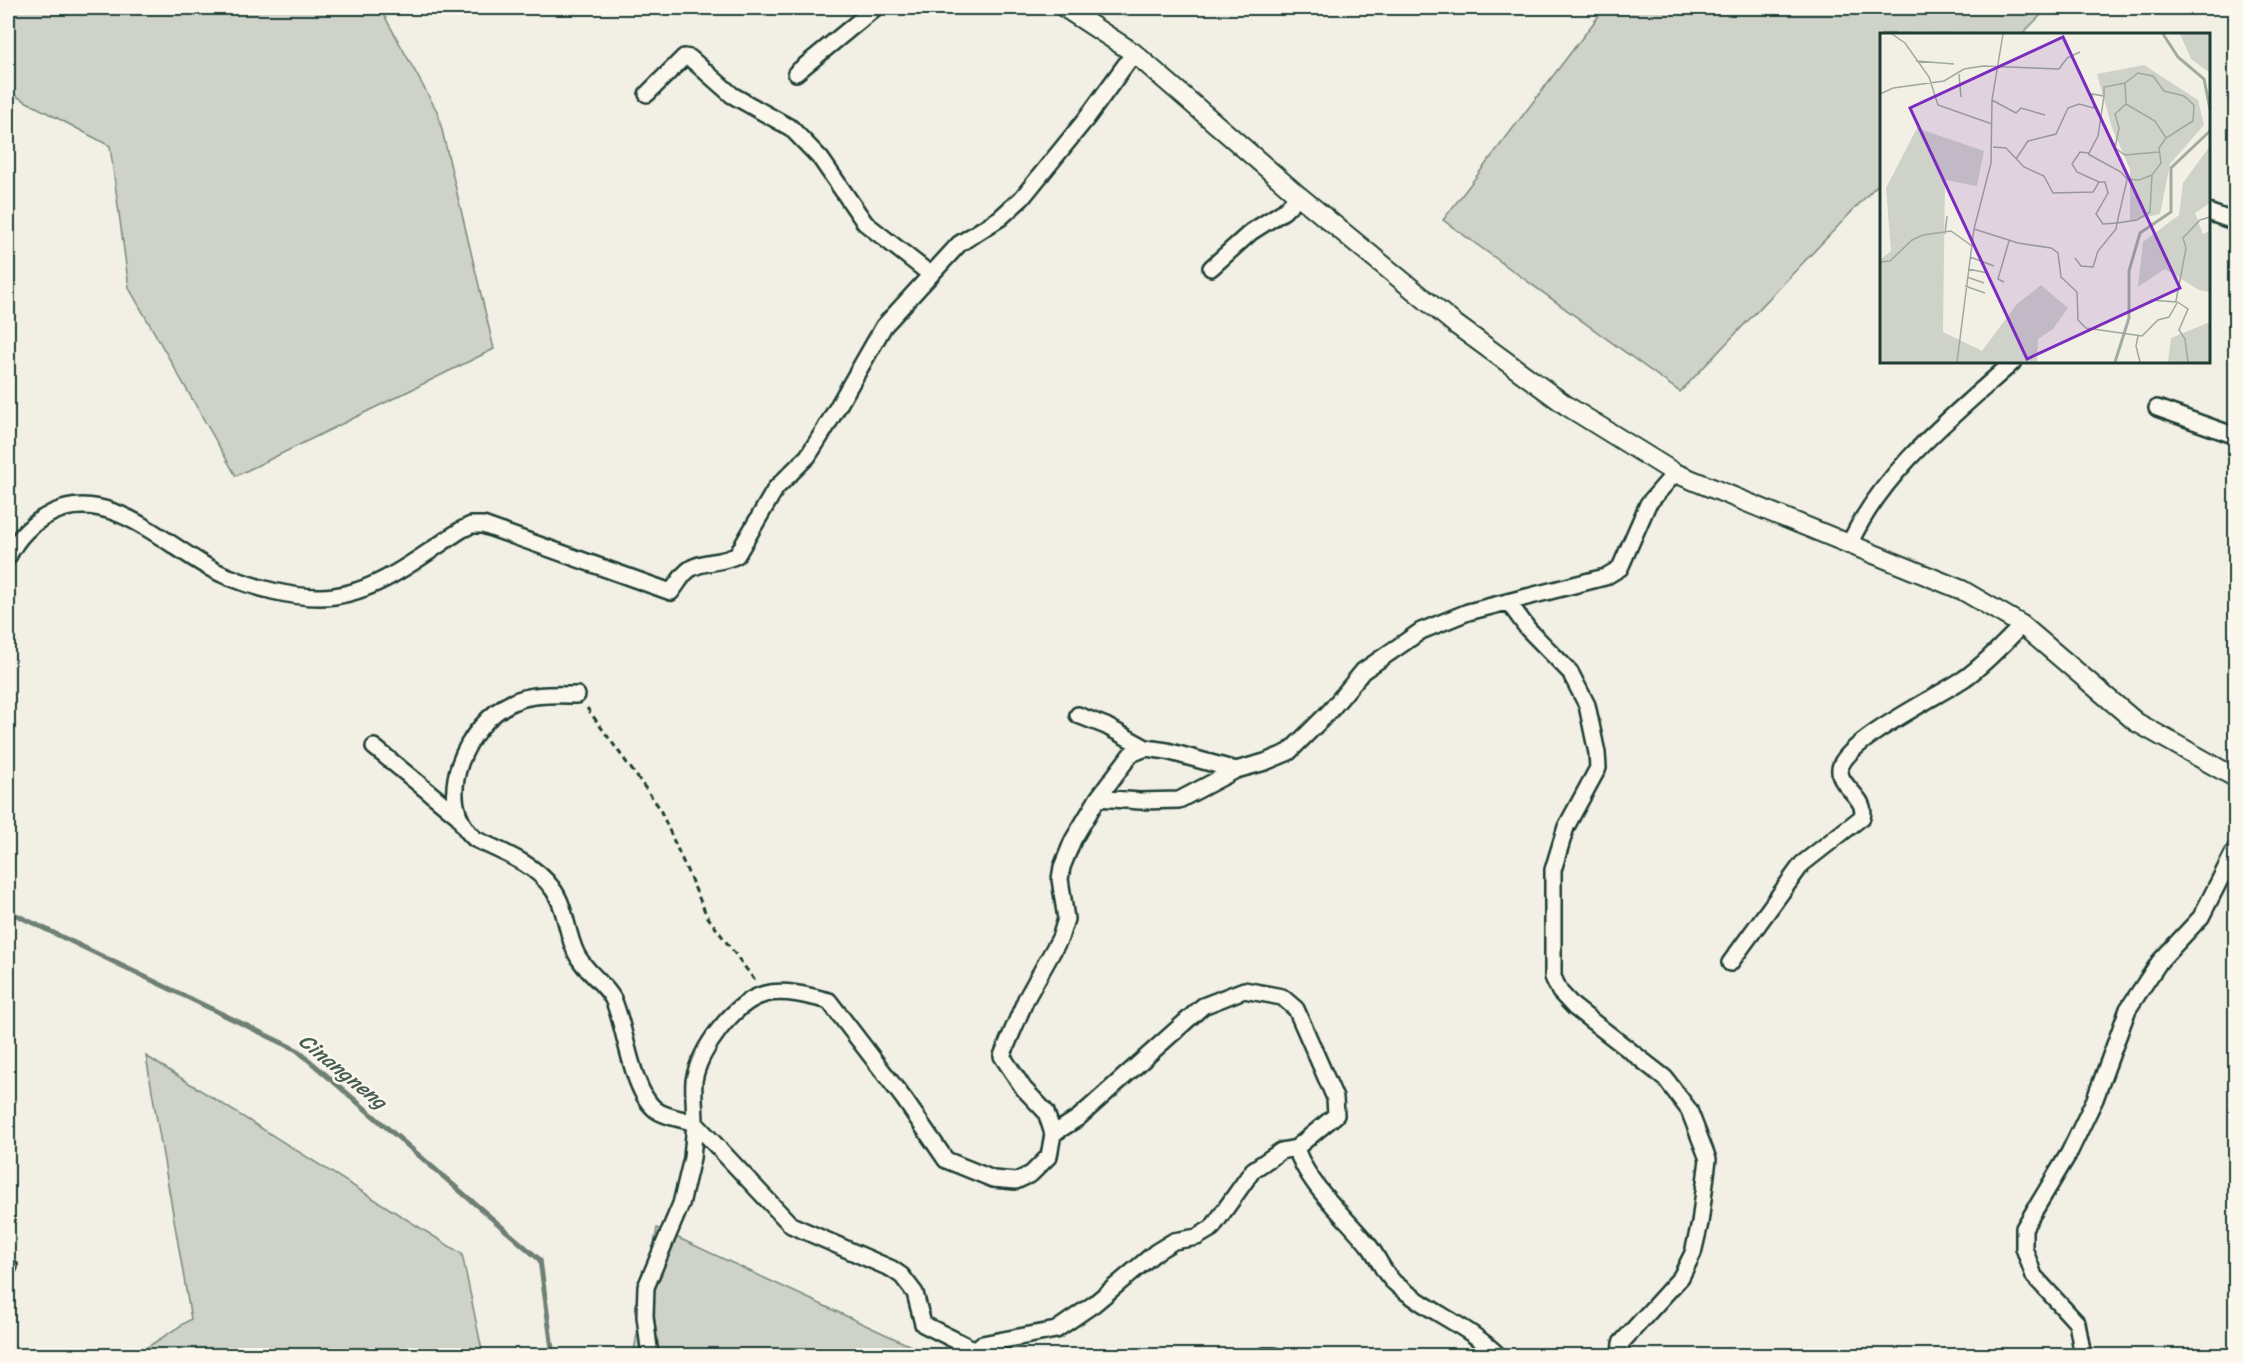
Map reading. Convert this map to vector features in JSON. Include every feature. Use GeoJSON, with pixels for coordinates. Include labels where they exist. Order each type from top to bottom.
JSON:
{"type":"FeatureCollection","features":[{"type":"Feature","properties":{"kind":"street"},"geometry":{"type":"LineString","coordinates":[[796,73],[875,8]]}},
{"type":"Feature","properties":{"kind":"street"},"geometry":{"type":"LineString","coordinates":[[1065,8],[1134,53],[1299,196],[1455,324],[1567,406],[1675,474],[1962,590],[2022,625],[2136,722],[2235,778]]}},
{"type":"Feature","properties":{"kind":"street"},"geometry":{"type":"LineString","coordinates":[[8,557],[25,533],[42,518],[63,508],[87,506],[108,509],[129,518],[229,578],[291,594],[320,597],[349,593],[377,583],[461,530],[471,525],[483,525],[670,592],[689,569],[706,563],[726,562],[737,555],[776,489],[808,456],[884,326],[959,244],[1000,218],[1022,198],[1086,120],[1134,53]]}},
{"type":"Feature","properties":{"kind":"street"},"geometry":{"type":"LineString","coordinates":[[647,94],[684,57],[690,58],[732,95],[791,128],[821,159],[865,223],[930,274]]}},
{"type":"Feature","properties":{"kind":"street"},"geometry":{"type":"LineString","coordinates":[[1210,268],[1251,232],[1284,211],[1299,196]]}},
{"type":"Feature","properties":{"kind":"street"},"geometry":{"type":"LineString","coordinates":[[2210,213],[2235,222]]}},
{"type":"Feature","properties":{"kind":"street"},"geometry":{"type":"LineString","coordinates":[[1850,545],[1865,514],[1887,484],[1955,415],[2012,363]]}},
{"type":"Feature","properties":{"kind":"street"},"geometry":{"type":"LineString","coordinates":[[2157,408],[2235,436]]}},
{"type":"Feature","properties":{"kind":"street"},"geometry":{"type":"LineString","coordinates":[[1098,798],[1140,801],[1179,800],[1236,770],[1288,752],[1330,711],[1363,671],[1421,632],[1468,612],[1605,577],[1620,568],[1648,504],[1675,474]]}},
{"type":"Feature","properties":{"kind":"street"},"geometry":{"type":"LineString","coordinates":[[1509,603],[1569,672],[1587,705],[1597,753],[1598,768],[1566,827],[1553,870],[1551,922],[1554,977],[1560,992],[1574,1007],[1665,1078],[1689,1110],[1708,1159],[1700,1223],[1693,1253],[1681,1277],[1621,1343],[1620,1356]]}},
{"type":"Feature","properties":{"kind":"street"},"geometry":{"type":"LineString","coordinates":[[1730,963],[1802,864],[1862,817],[1863,807],[1840,776],[1840,768],[1846,758],[1871,737],[1964,679],[2022,625]]}},
{"type":"Feature","properties":{"kind":"street"},"geometry":{"type":"LineString","coordinates":[[577,695],[527,697],[505,706],[484,723],[464,754],[458,772],[454,797],[458,816],[466,831],[475,839],[538,872],[552,888],[559,900],[576,954],[588,972],[612,996],[626,1046],[646,1097],[657,1110],[695,1123],[791,1225],[892,1269],[915,1293],[923,1324],[975,1353],[982,1344],[1056,1330],[1094,1304],[1156,1252],[1174,1241],[1197,1237],[1212,1228],[1253,1170],[1281,1151],[1296,1148],[1336,1115],[1335,1098],[1296,1009],[1282,997],[1244,990],[1203,1006],[1078,1118],[1053,1134]]}},
{"type":"Feature","properties":{"kind":"street"},"geometry":{"type":"LineString","coordinates":[[1078,715],[1106,726],[1146,748],[1167,751],[1236,770]]}},
{"type":"Feature","properties":{"kind":"street"},"geometry":{"type":"LineString","coordinates":[[374,747],[458,816]]}},
{"type":"Feature","properties":{"kind":"street"},"geometry":{"type":"LineString","coordinates":[[650,1356],[645,1316],[646,1287],[681,1204],[692,1158],[695,1123],[694,1080],[705,1049],[728,1019],[746,1004],[765,994],[789,993],[829,1001],[904,1099],[946,1160],[954,1165],[993,1179],[1016,1181],[1031,1174],[1049,1156],[1053,1134],[1046,1112],[1024,1089],[1002,1056],[1026,999],[1060,938],[1066,919],[1060,879],[1062,867],[1073,840],[1098,798],[1131,754],[1146,748]]}},
{"type":"Feature","properties":{"kind":"street"},"geometry":{"type":"LineString","coordinates":[[2083,1356],[2077,1323],[2034,1276],[2024,1248],[2024,1228],[2069,1153],[2095,1099],[2128,1009],[2160,961],[2201,917],[2235,848]]}},
{"type":"Feature","properties":{"kind":"street"},"geometry":{"type":"LineString","coordinates":[[1296,1148],[1303,1164],[1325,1196],[1370,1247],[1394,1283],[1418,1301],[1484,1340],[1499,1356]]}},
{"type":"Feature","properties":{"kind":"street"},"geometry":{"type":"LineString","coordinates":[[1264,1356],[1274,1356]]}},
{"type":"Feature","properties":{"kind":"path"},"geometry":{"type":"LineString","coordinates":[[577,695],[659,807],[707,916],[765,994]]}},
{"type":"Feature","properties":{"kind":"shaded area"},"geometry":{"type":"Polygon","coordinates":[[[8,8],[380,8],[438,113],[494,349],[236,476],[129,288],[110,146],[8,92],[8,8]]]}},
{"type":"Feature","properties":{"kind":"shaded area"},"geometry":{"type":"Polygon","coordinates":[[[1590,8],[2048,8],[2023,33],[1880,33],[1880,182],[1680,392],[1443,220],[1601,13],[1590,8]]]}},
{"type":"Feature","properties":{"kind":"shaded area"},"geometry":{"type":"Polygon","coordinates":[[[146,1056],[462,1254],[483,1355],[135,1355],[191,1319],[146,1056]]]}},
{"type":"Feature","properties":{"kind":"shaded area"},"geometry":{"type":"Polygon","coordinates":[[[657,1228],[930,1355],[633,1356],[657,1228]]]}},
{"type":"Feature","properties":{"kind":"waterway","name":"Cinangneng"},"geometry":{"type":"LineString","coordinates":[[8,911],[297,1050],[540,1260],[553,1356]]}}]}
